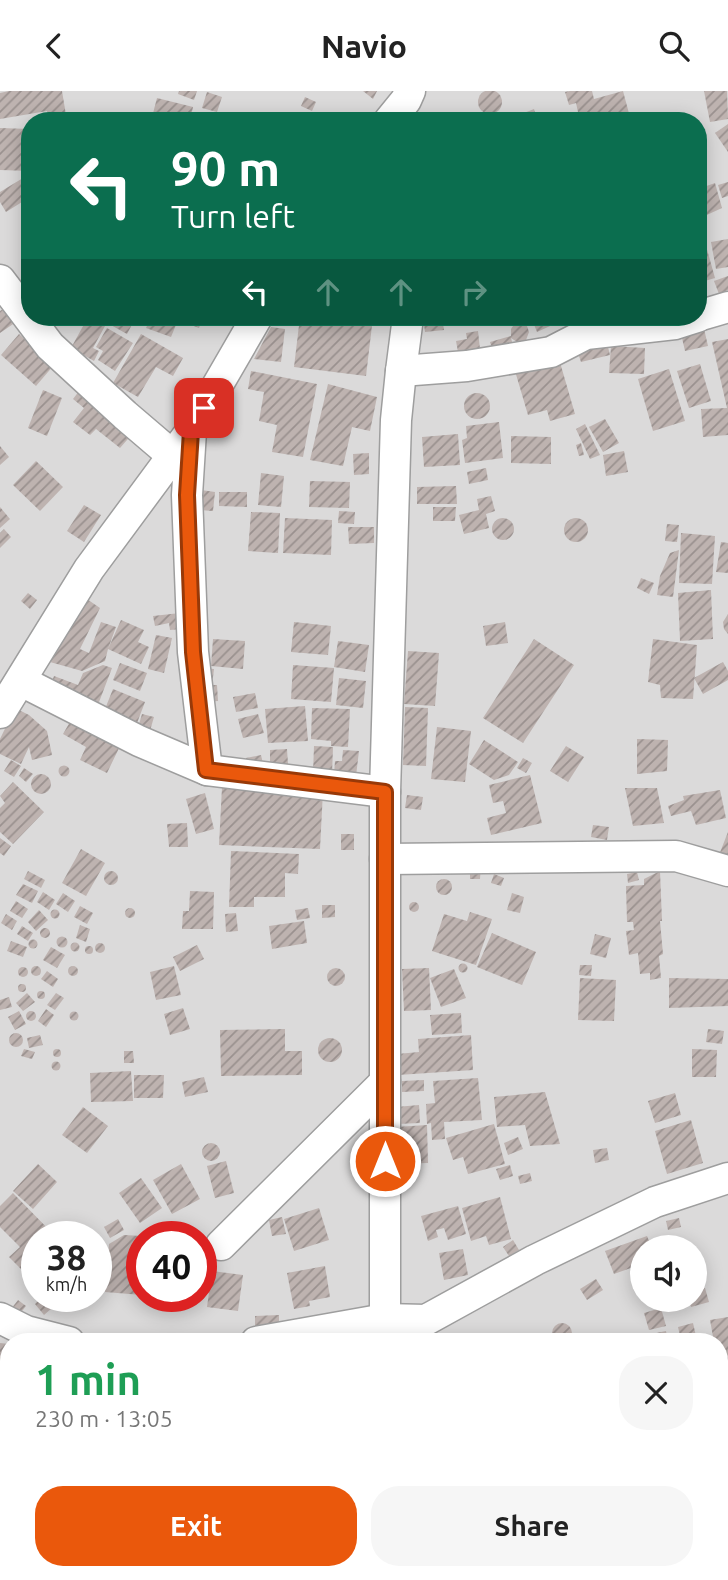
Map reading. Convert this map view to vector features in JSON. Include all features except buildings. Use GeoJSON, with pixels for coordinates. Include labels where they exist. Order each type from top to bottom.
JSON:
{"type":"FeatureCollection","features":[{"type":"Feature","properties":{"kind":"street"},"geometry":{"type":"LineString","coordinates":[[0,280],[21,308]]}},
{"type":"Feature","properties":{"kind":"street"},"geometry":{"type":"LineString","coordinates":[[707,314],[728,307]]}},
{"type":"Feature","properties":{"kind":"street"},"geometry":{"type":"LineString","coordinates":[[35,326],[50,346],[173,456]]}},
{"type":"Feature","properties":{"kind":"street"},"geometry":{"type":"LineString","coordinates":[[252,326],[191,431],[89,569],[6,701],[139,741],[206,770],[385,792]]}},
{"type":"Feature","properties":{"kind":"street"},"geometry":{"type":"LineString","coordinates":[[385,1331],[385,792],[396,420],[407,326]]}},
{"type":"Feature","properties":{"kind":"street"},"geometry":{"type":"LineString","coordinates":[[401,371],[467,366],[551,352],[586,334],[657,326]]}},
{"type":"Feature","properties":{"kind":"street"},"geometry":{"type":"LineString","coordinates":[[191,431],[187,495],[192,639],[206,770]]}},
{"type":"Feature","properties":{"kind":"street"},"geometry":{"type":"LineString","coordinates":[[385,859],[676,856],[728,871]]}},
{"type":"Feature","properties":{"kind":"street"},"geometry":{"type":"LineString","coordinates":[[221,1245],[385,1082]]}},
{"type":"Feature","properties":{"kind":"street"},"geometry":{"type":"LineString","coordinates":[[362,1333],[385,1331],[426,1320],[536,1260],[654,1202],[728,1178]]}},
{"type":"Feature","properties":{"kind":"street"},"geometry":{"type":"LineString","coordinates":[[0,1318],[34,1333]]}},
{"type":"Feature","properties":{"kind":"shaded area"},"geometry":{"type":"Polygon","coordinates":[[[0,91],[728,91],[728,1333],[0,1333],[0,91]]]}},
{"type":"Feature","properties":{"kind":"route"},"geometry":{"type":"LineString","coordinates":[[204,408],[191,431],[187,495],[193,652],[206,770],[385,792],[385,1161]]}}]}
